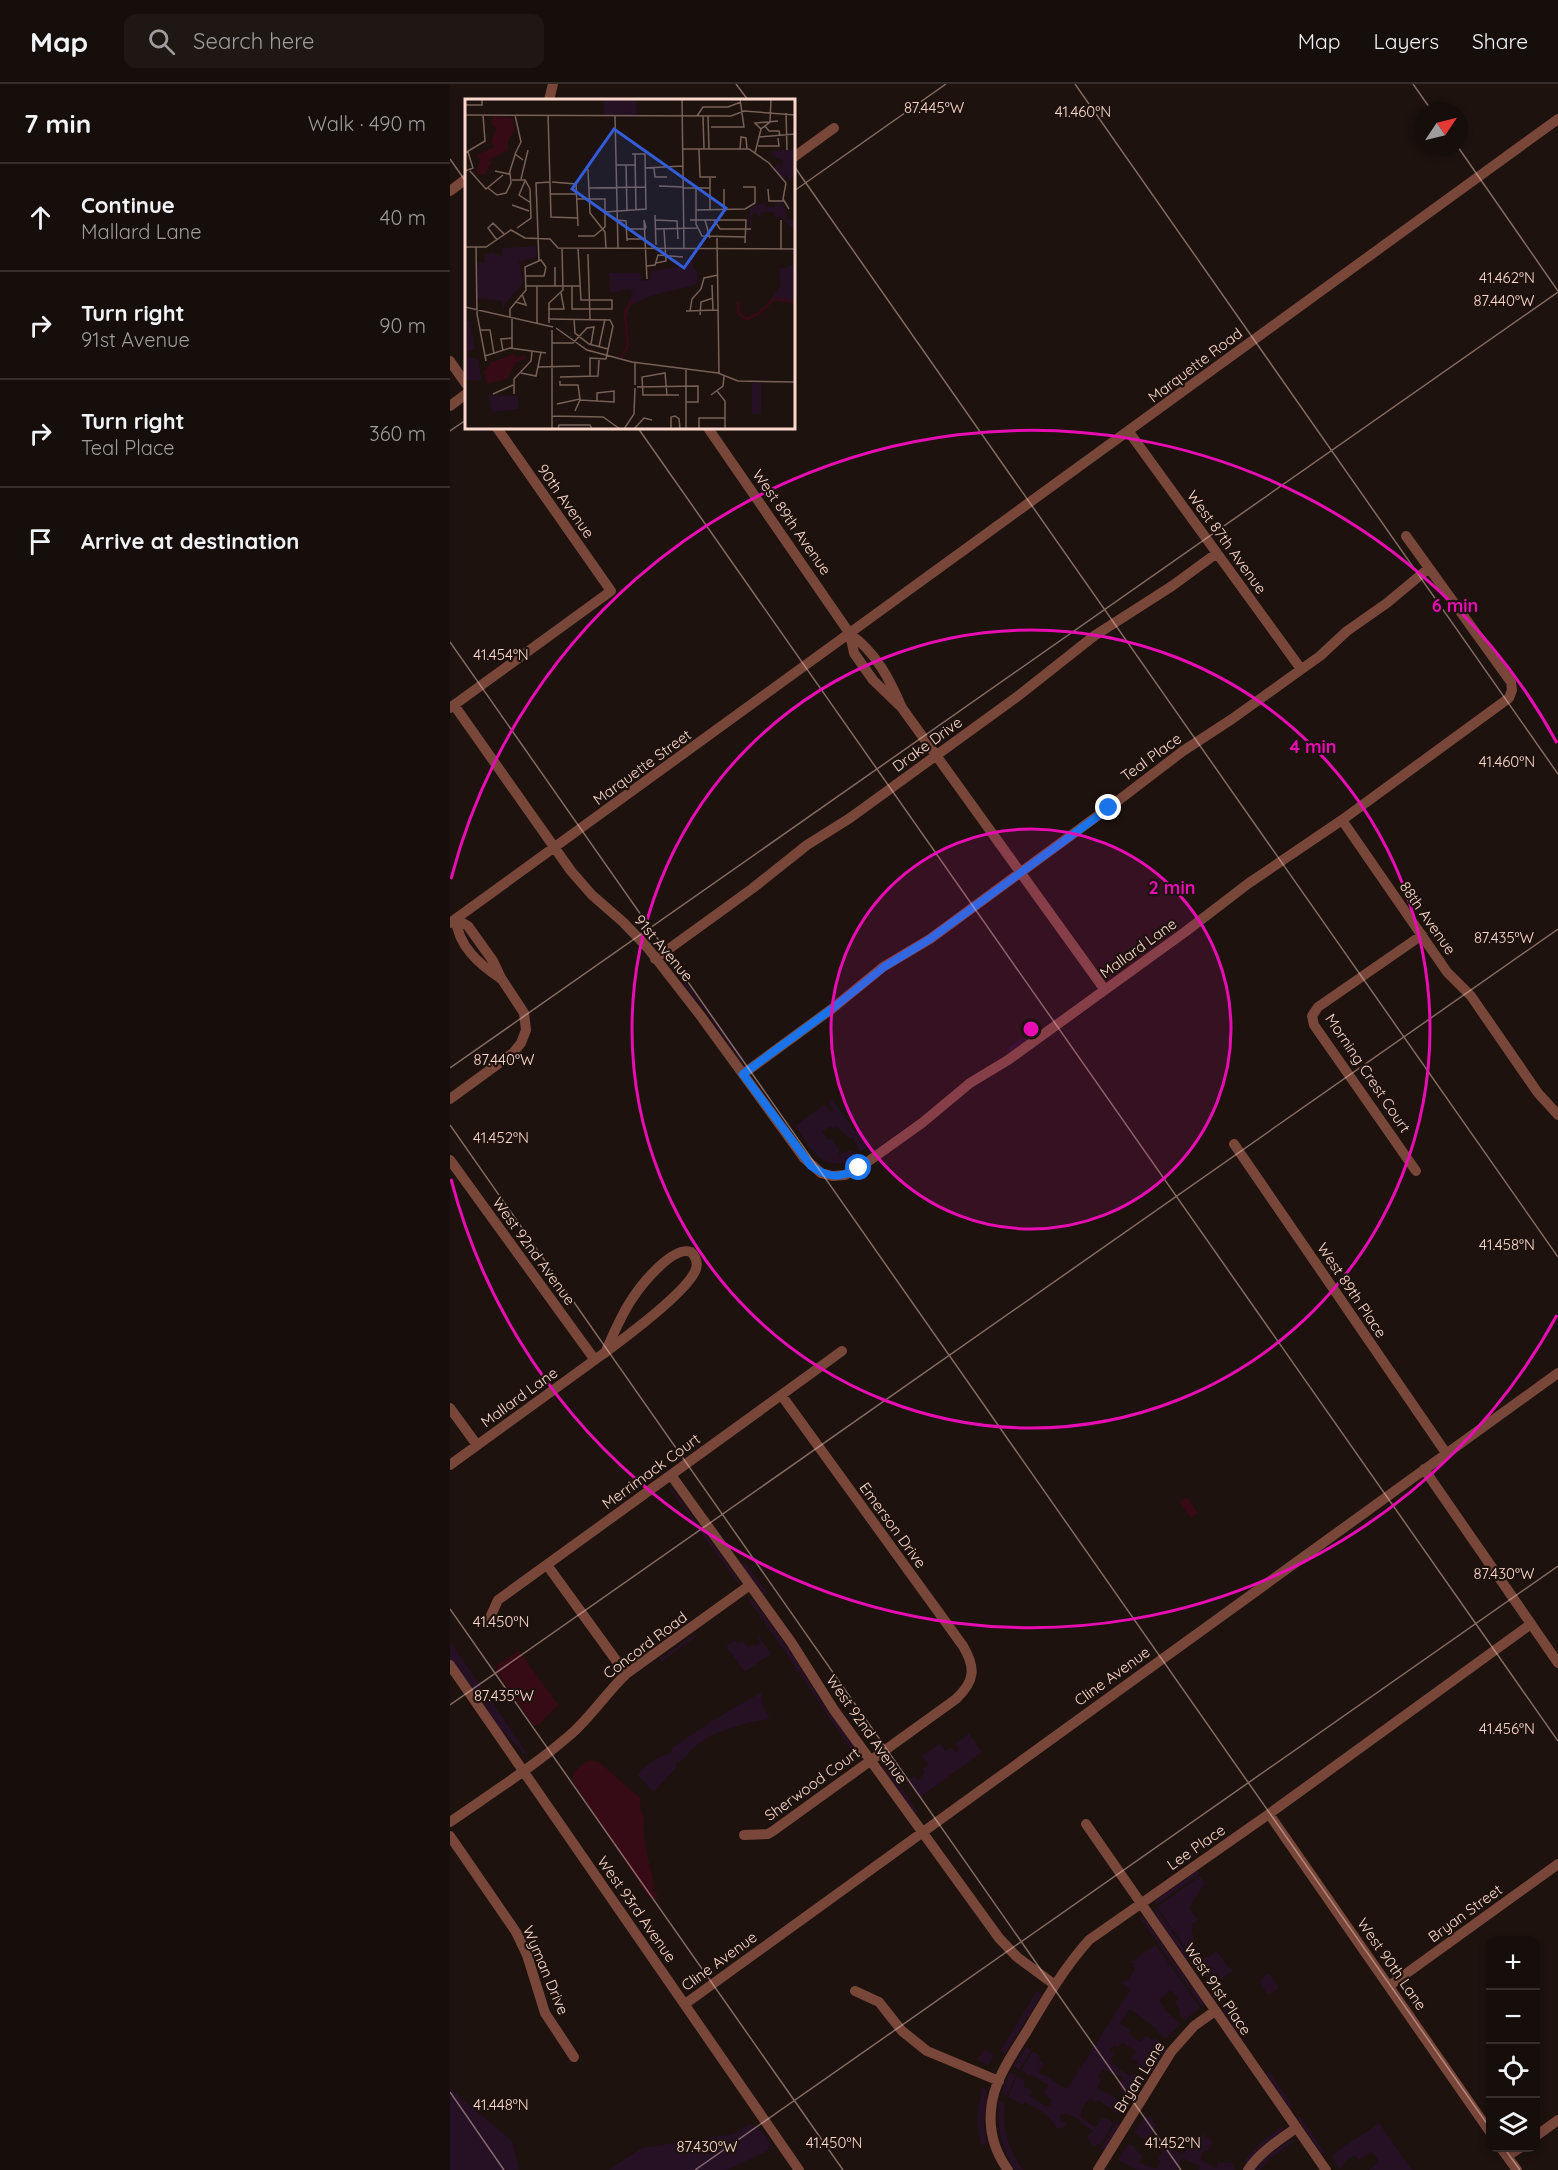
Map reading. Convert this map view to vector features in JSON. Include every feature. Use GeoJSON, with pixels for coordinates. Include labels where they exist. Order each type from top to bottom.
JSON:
{"type":"FeatureCollection","features":[{"type":"Feature","properties":{"kind":"street"},"geometry":{"type":"LineString","coordinates":[[549,99],[553,84]]}},
{"type":"Feature","properties":{"kind":"street","name":"Marquette Road"},"geometry":{"type":"LineString","coordinates":[[850,634],[1558,119]]}},
{"type":"Feature","properties":{"kind":"street"},"geometry":{"type":"LineString","coordinates":[[795,157],[834,128]]}},
{"type":"Feature","properties":{"kind":"street"},"geometry":{"type":"LineString","coordinates":[[450,191],[465,180]]}},
{"type":"Feature","properties":{"kind":"street"},"geometry":{"type":"LineString","coordinates":[[450,361],[465,383]]}},
{"type":"Feature","properties":{"kind":"street"},"geometry":{"type":"LineString","coordinates":[[450,406],[465,395]]}},
{"type":"Feature","properties":{"kind":"street","name":"90th Avenue"},"geometry":{"type":"LineString","coordinates":[[452,707],[611,591],[497,429]]}},
{"type":"Feature","properties":{"kind":"street","name":"West 89th Avenue"},"geometry":{"type":"LineString","coordinates":[[709,429],[850,634],[865,645],[884,672],[902,708],[1105,990]]}},
{"type":"Feature","properties":{"kind":"street","name":"West 87th Avenue"},"geometry":{"type":"LineString","coordinates":[[1129,432],[1301,669]]}},
{"type":"Feature","properties":{"kind":"street"},"geometry":{"type":"LineString","coordinates":[[1406,536],[1428,567]]}},
{"type":"Feature","properties":{"kind":"street","name":"Drake Drive"},"geometry":{"type":"LineString","coordinates":[[655,959],[753,888],[807,844],[850,818],[1018,696],[1094,636],[1172,586],[1217,553]]}},
{"type":"Feature","properties":{"kind":"street","name":"Teal Place"},"geometry":{"type":"LineString","coordinates":[[743,1074],[833,1008],[884,967],[930,939],[1183,750],[1232,719],[1320,656],[1347,631],[1387,603],[1428,567]]}},
{"type":"Feature","properties":{"kind":"street","name":"Mallard Lane"},"geometry":{"type":"LineString","coordinates":[[832,1176],[845,1175],[859,1168],[922,1123],[970,1083],[1006,1062],[1255,878],[1342,820],[1509,698],[1512,690],[1511,682],[1428,567]]}},
{"type":"Feature","properties":{"kind":"street","name":"Marquette Street"},"geometry":{"type":"LineString","coordinates":[[453,921],[850,634]]}},
{"type":"Feature","properties":{"kind":"street","name":"91st Avenue"},"geometry":{"type":"LineString","coordinates":[[452,707],[554,849],[592,895],[638,937],[700,1014],[811,1166],[821,1173],[832,1176]]}},
{"type":"Feature","properties":{"kind":"street","name":"88th Avenue"},"geometry":{"type":"LineString","coordinates":[[1342,820],[1447,972],[1471,996],[1538,1093],[1558,1115]]}},
{"type":"Feature","properties":{"kind":"street"},"geometry":{"type":"LineString","coordinates":[[450,1099],[513,1053],[521,1043],[526,1025],[524,1013],[468,926],[453,921]]}},
{"type":"Feature","properties":{"kind":"street","name":"Morning Crest Court"},"geometry":{"type":"LineString","coordinates":[[1416,1171],[1314,1025],[1312,1016],[1318,1007],[1422,935]]}},
{"type":"Feature","properties":{"kind":"street","name":"West 89th Place"},"geometry":{"type":"LineString","coordinates":[[1234,1144],[1446,1453]]}},
{"type":"Feature","properties":{"kind":"street","name":"West 92nd Avenue"},"geometry":{"type":"LineString","coordinates":[[450,1160],[595,1360]]}},
{"type":"Feature","properties":{"kind":"street","name":"Mallard Lane"},"geometry":{"type":"LineString","coordinates":[[450,1465],[605,1353],[642,1325],[694,1274],[697,1261],[691,1252],[683,1251],[674,1254],[644,1283],[631,1300],[605,1353]]}},
{"type":"Feature","properties":{"kind":"street","name":"Merrimack Court"},"geometry":{"type":"LineString","coordinates":[[488,1622],[498,1600],[842,1351]]}},
{"type":"Feature","properties":{"kind":"street","name":"Cline Avenue"},"geometry":{"type":"LineString","coordinates":[[684,2004],[1558,1373]]}},
{"type":"Feature","properties":{"kind":"street","name":"Emerson Drive"},"geometry":{"type":"LineString","coordinates":[[782,1396],[963,1646],[969,1658],[972,1674]]}},
{"type":"Feature","properties":{"kind":"street"},"geometry":{"type":"LineString","coordinates":[[450,1407],[477,1445]]}},
{"type":"Feature","properties":{"kind":"street"},"geometry":{"type":"LineString","coordinates":[[1424,1469],[1558,1663]]}},
{"type":"Feature","properties":{"kind":"street","name":"West 92nd Avenue"},"geometry":{"type":"LineString","coordinates":[[671,1475],[797,1651],[819,1688],[1006,1946],[1055,1985]]}},
{"type":"Feature","properties":{"kind":"street"},"geometry":{"type":"LineString","coordinates":[[547,1565],[626,1674]]}},
{"type":"Feature","properties":{"kind":"street","name":"Concord Road"},"geometry":{"type":"LineString","coordinates":[[450,1822],[572,1734],[610,1689],[626,1674],[750,1585]]}},
{"type":"Feature","properties":{"kind":"street","name":"Lee Place"},"geometry":{"type":"LineString","coordinates":[[1008,2170],[999,2158],[990,2127],[994,2091],[1055,1985],[1089,1940],[1269,1814],[1531,1624]]}},
{"type":"Feature","properties":{"kind":"street","name":"West 93rd Avenue"},"geometry":{"type":"LineString","coordinates":[[450,1665],[798,2170]]}},
{"type":"Feature","properties":{"kind":"street","name":"Sherwood Court"},"geometry":{"type":"LineString","coordinates":[[744,1835],[768,1834],[956,1699],[968,1684],[972,1674]]}},
{"type":"Feature","properties":{"kind":"street","name":"West 90th Lane"},"geometry":{"type":"LineString","coordinates":[[1269,1814],[1486,2125]]}},
{"type":"Feature","properties":{"kind":"street","name":"West 91st Place"},"geometry":{"type":"LineString","coordinates":[[1086,1824],[1326,2170]]}},
{"type":"Feature","properties":{"kind":"street","name":"Wyman Drive"},"geometry":{"type":"LineString","coordinates":[[450,1836],[516,1932],[527,1955],[545,2013],[574,2057]]}},
{"type":"Feature","properties":{"kind":"street","name":"Bryan Street"},"geometry":{"type":"LineString","coordinates":[[1389,1986],[1558,1864]]}},
{"type":"Feature","properties":{"kind":"street"},"geometry":{"type":"LineString","coordinates":[[855,1991],[879,2002],[902,2031],[927,2051],[999,2081]]}},
{"type":"Feature","properties":{"kind":"street","name":"Bryan Lane"},"geometry":{"type":"LineString","coordinates":[[1098,2170],[1172,2052],[1194,2026],[1215,2011]]}},
{"type":"Feature","properties":{"kind":"street"},"geometry":{"type":"LineString","coordinates":[[1540,2133],[1558,2120]]}},
{"type":"Feature","properties":{"kind":"street"},"geometry":{"type":"LineString","coordinates":[[1248,2170],[1268,2148],[1296,2128]]}},
{"type":"Feature","properties":{"kind":"street"},"geometry":{"type":"LineString","coordinates":[[1504,2152],[1517,2170]]}},
{"type":"Feature","properties":{"kind":"shaded area"},"geometry":{"type":"Polygon","coordinates":[[[684,980],[744,1059],[741,1061],[682,983],[684,980]]]}},
{"type":"Feature","properties":{"kind":"shaded area"},"geometry":{"type":"Polygon","coordinates":[[[1038,1027],[1040,1030],[1010,1052],[1006,1049],[1038,1027]]]}},
{"type":"Feature","properties":{"kind":"shaded area"},"geometry":{"type":"Polygon","coordinates":[[[832,1099],[855,1131],[859,1129],[872,1144],[861,1152],[852,1137],[850,1139],[837,1126],[833,1129],[830,1126],[822,1132],[828,1140],[832,1139],[839,1149],[839,1154],[852,1150],[856,1156],[845,1162],[827,1162],[820,1158],[795,1126],[825,1104],[831,1112],[833,1111],[828,1102],[832,1099]]]}},
{"type":"Feature","properties":{"kind":"shaded area"},"geometry":{"type":"Polygon","coordinates":[[[672,1488],[737,1577],[739,1585],[670,1490],[672,1488]]]}},
{"type":"Feature","properties":{"kind":"shaded area"},"geometry":{"type":"Polygon","coordinates":[[[1187,1497],[1198,1513],[1191,1518],[1179,1502],[1187,1497]]]}},
{"type":"Feature","properties":{"kind":"shaded area"},"geometry":{"type":"Polygon","coordinates":[[[745,1562],[768,1594],[764,1595],[742,1565],[745,1562]]]}},
{"type":"Feature","properties":{"kind":"shaded area"},"geometry":{"type":"Polygon","coordinates":[[[747,1598],[754,1601],[790,1651],[821,1701],[858,1752],[856,1757],[775,1637],[747,1598]]]}},
{"type":"Feature","properties":{"kind":"shaded area"},"geometry":{"type":"Polygon","coordinates":[[[756,1632],[771,1654],[745,1672],[726,1646],[735,1640],[738,1644],[743,1641],[748,1647],[758,1646],[760,1642],[756,1632]]]}},
{"type":"Feature","properties":{"kind":"shaded area"},"geometry":{"type":"Polygon","coordinates":[[[694,1634],[696,1637],[661,1662],[660,1659],[694,1634]]]}},
{"type":"Feature","properties":{"kind":"shaded area"},"geometry":{"type":"Polygon","coordinates":[[[450,1641],[527,1753],[525,1755],[498,1727],[450,1658],[450,1641]]]}},
{"type":"Feature","properties":{"kind":"shaded area"},"geometry":{"type":"Polygon","coordinates":[[[517,1652],[525,1657],[558,1705],[540,1724],[534,1726],[496,1671],[497,1665],[517,1652]]]}},
{"type":"Feature","properties":{"kind":"shaded area"},"geometry":{"type":"Polygon","coordinates":[[[761,1692],[763,1706],[770,1719],[732,1727],[706,1739],[677,1762],[676,1768],[654,1792],[637,1775],[657,1758],[671,1754],[672,1748],[707,1724],[761,1692]]]}},
{"type":"Feature","properties":{"kind":"shaded area"},"geometry":{"type":"Polygon","coordinates":[[[969,1733],[982,1752],[920,1797],[908,1780],[915,1776],[918,1780],[925,1773],[922,1769],[928,1764],[922,1756],[940,1743],[945,1751],[951,1747],[956,1753],[959,1750],[955,1744],[969,1733]]]}},
{"type":"Feature","properties":{"kind":"shaded area"},"geometry":{"type":"Polygon","coordinates":[[[591,1760],[599,1762],[640,1798],[641,1811],[644,1816],[645,1843],[654,1887],[652,1890],[658,1895],[656,1899],[649,1897],[573,1782],[573,1773],[591,1760]]]}},
{"type":"Feature","properties":{"kind":"shaded area"},"geometry":{"type":"Polygon","coordinates":[[[885,1764],[918,1811],[915,1813],[883,1769],[882,1766],[885,1764]]]}},
{"type":"Feature","properties":{"kind":"shaded area"},"geometry":{"type":"Polygon","coordinates":[[[1198,1870],[1199,1875],[1156,1905],[1154,1902],[1158,1898],[1198,1870]]]}},
{"type":"Feature","properties":{"kind":"shaded area"},"geometry":{"type":"Polygon","coordinates":[[[1200,1876],[1205,1883],[1189,1908],[1198,1920],[1192,1924],[1198,1954],[1193,1958],[1157,1907],[1200,1876]]]}},
{"type":"Feature","properties":{"kind":"shaded area"},"geometry":{"type":"Polygon","coordinates":[[[1156,1908],[1191,1959],[1187,1961],[1157,1918],[1153,1910],[1156,1908]]]}},
{"type":"Feature","properties":{"kind":"shaded area"},"geometry":{"type":"Polygon","coordinates":[[[1143,1917],[1203,2002],[1202,2007],[1140,1918],[1143,1917]]]}},
{"type":"Feature","properties":{"kind":"shaded area"},"geometry":{"type":"Polygon","coordinates":[[[1156,1945],[1200,2008],[1185,2020],[1179,2014],[1180,2011],[1175,2002],[1178,1999],[1171,1990],[1159,2000],[1164,2009],[1180,2024],[1166,2039],[1156,2031],[1157,2029],[1130,2009],[1120,2023],[1130,2030],[1129,2034],[1140,2042],[1146,2035],[1163,2044],[1144,2073],[1138,2069],[1137,2062],[1130,2058],[1136,2053],[1135,2049],[1123,2043],[1119,2048],[1114,2045],[1110,2051],[1114,2053],[1110,2061],[1128,2075],[1132,2076],[1133,2073],[1141,2078],[1129,2098],[1121,2093],[1119,2082],[1122,2077],[1103,2069],[1098,2077],[1102,2079],[1097,2088],[1125,2103],[1118,2114],[1098,2100],[1096,2103],[1090,2099],[1082,2109],[1081,2117],[1095,2127],[1103,2118],[1109,2119],[1113,2124],[1100,2145],[1095,2146],[1090,2143],[1086,2137],[1093,2131],[1073,2117],[1060,2115],[1060,2120],[1067,2123],[1064,2128],[1057,2129],[1039,2110],[1025,2102],[1023,2105],[1008,2097],[1017,2076],[1024,2080],[1024,2086],[1032,2091],[1029,2096],[1046,2106],[1050,2105],[1051,2099],[1043,2094],[1048,2085],[1031,2074],[1029,2076],[1021,2071],[1033,2051],[1045,2064],[1039,2071],[1040,2074],[1052,2078],[1051,2080],[1067,2089],[1130,1990],[1121,1983],[1128,1980],[1135,1969],[1133,1966],[1135,1964],[1130,1962],[1156,1945]]]}},
{"type":"Feature","properties":{"kind":"shaded area"},"geometry":{"type":"Polygon","coordinates":[[[1217,1951],[1230,1969],[1234,1970],[1212,1985],[1197,1963],[1205,1957],[1210,1958],[1217,1951]]]}},
{"type":"Feature","properties":{"kind":"shaded area"},"geometry":{"type":"Polygon","coordinates":[[[1269,1973],[1279,1988],[1268,1995],[1260,1984],[1261,1979],[1269,1973]]]}},
{"type":"Feature","properties":{"kind":"shaded area"},"geometry":{"type":"Polygon","coordinates":[[[1037,1991],[1041,1996],[1005,2054],[1000,2051],[1037,1991]]]}},
{"type":"Feature","properties":{"kind":"shaded area"},"geometry":{"type":"Polygon","coordinates":[[[1225,2008],[1245,2037],[1242,2039],[1222,2011],[1225,2008]]]}},
{"type":"Feature","properties":{"kind":"shaded area"},"geometry":{"type":"Polygon","coordinates":[[[1164,2045],[1167,2049],[1150,2076],[1146,2074],[1164,2045]]]}},
{"type":"Feature","properties":{"kind":"shaded area"},"geometry":{"type":"Polygon","coordinates":[[[1026,2047],[1031,2050],[1019,2070],[1013,2066],[1026,2047]]]}},
{"type":"Feature","properties":{"kind":"shaded area"},"geometry":{"type":"Polygon","coordinates":[[[984,2050],[994,2055],[988,2065],[977,2060],[984,2050]]]}},
{"type":"Feature","properties":{"kind":"shaded area"},"geometry":{"type":"Polygon","coordinates":[[[1269,2071],[1293,2106],[1289,2107],[1266,2073],[1269,2071]]]}},
{"type":"Feature","properties":{"kind":"shaded area"},"geometry":{"type":"Polygon","coordinates":[[[1010,2072],[1016,2075],[1007,2096],[1001,2093],[1010,2072]]]}},
{"type":"Feature","properties":{"kind":"shaded area"},"geometry":{"type":"Polygon","coordinates":[[[982,2087],[987,2089],[984,2124],[987,2143],[981,2146],[977,2120],[982,2087]]]}},
{"type":"Feature","properties":{"kind":"shaded area"},"geometry":{"type":"Polygon","coordinates":[[[450,2088],[513,2142],[519,2170],[450,2170],[450,2088]]]}},
{"type":"Feature","properties":{"kind":"shaded area"},"geometry":{"type":"Polygon","coordinates":[[[999,2100],[1005,2103],[1005,2130],[1013,2154],[1023,2170],[1015,2170],[1003,2145],[998,2119],[999,2100]]]}},
{"type":"Feature","properties":{"kind":"shaded area"},"geometry":{"type":"Polygon","coordinates":[[[1149,2116],[1157,2125],[1152,2134],[1154,2139],[1163,2140],[1164,2144],[1182,2155],[1203,2134],[1213,2142],[1208,2151],[1204,2151],[1201,2159],[1216,2169],[1218,2162],[1228,2163],[1229,2161],[1235,2170],[1199,2170],[1200,2166],[1182,2158],[1177,2170],[1137,2170],[1118,2160],[1128,2144],[1133,2145],[1143,2157],[1140,2163],[1156,2169],[1161,2161],[1158,2159],[1163,2150],[1134,2133],[1144,2117],[1149,2116]]]}},
{"type":"Feature","properties":{"kind":"shaded area"},"geometry":{"type":"Polygon","coordinates":[[[1300,2116],[1325,2152],[1322,2154],[1297,2118],[1300,2116]]]}},
{"type":"Feature","properties":{"kind":"shaded area"},"geometry":{"type":"Polygon","coordinates":[[[1117,2121],[1120,2124],[1105,2149],[1100,2149],[1117,2121]]]}},
{"type":"Feature","properties":{"kind":"shaded area"},"geometry":{"type":"Polygon","coordinates":[[[1379,2123],[1412,2170],[1369,2170],[1379,2161],[1372,2152],[1359,2160],[1355,2155],[1347,2160],[1340,2170],[1331,2156],[1379,2123]]]}},
{"type":"Feature","properties":{"kind":"shaded area"},"geometry":{"type":"Polygon","coordinates":[[[749,2124],[760,2129],[765,2135],[771,2145],[769,2150],[727,2170],[609,2170],[641,2148],[734,2134],[749,2124]]]}},
{"type":"Feature","properties":{"kind":"shaded area"},"geometry":{"type":"Polygon","coordinates":[[[1282,2126],[1284,2128],[1282,2131],[1260,2148],[1247,2163],[1244,2161],[1259,2144],[1282,2126]]]}},
{"type":"Feature","properties":{"kind":"shaded area"},"geometry":{"type":"Polygon","coordinates":[[[1292,2139],[1293,2142],[1271,2158],[1260,2170],[1255,2170],[1267,2155],[1292,2139]]]}},
{"type":"Feature","properties":{"kind":"route"},"geometry":{"type":"LineString","coordinates":[[859,1168],[845,1175],[832,1176],[821,1173],[811,1166],[743,1074],[833,1008],[884,967],[930,939],[1109,808]]}}]}
